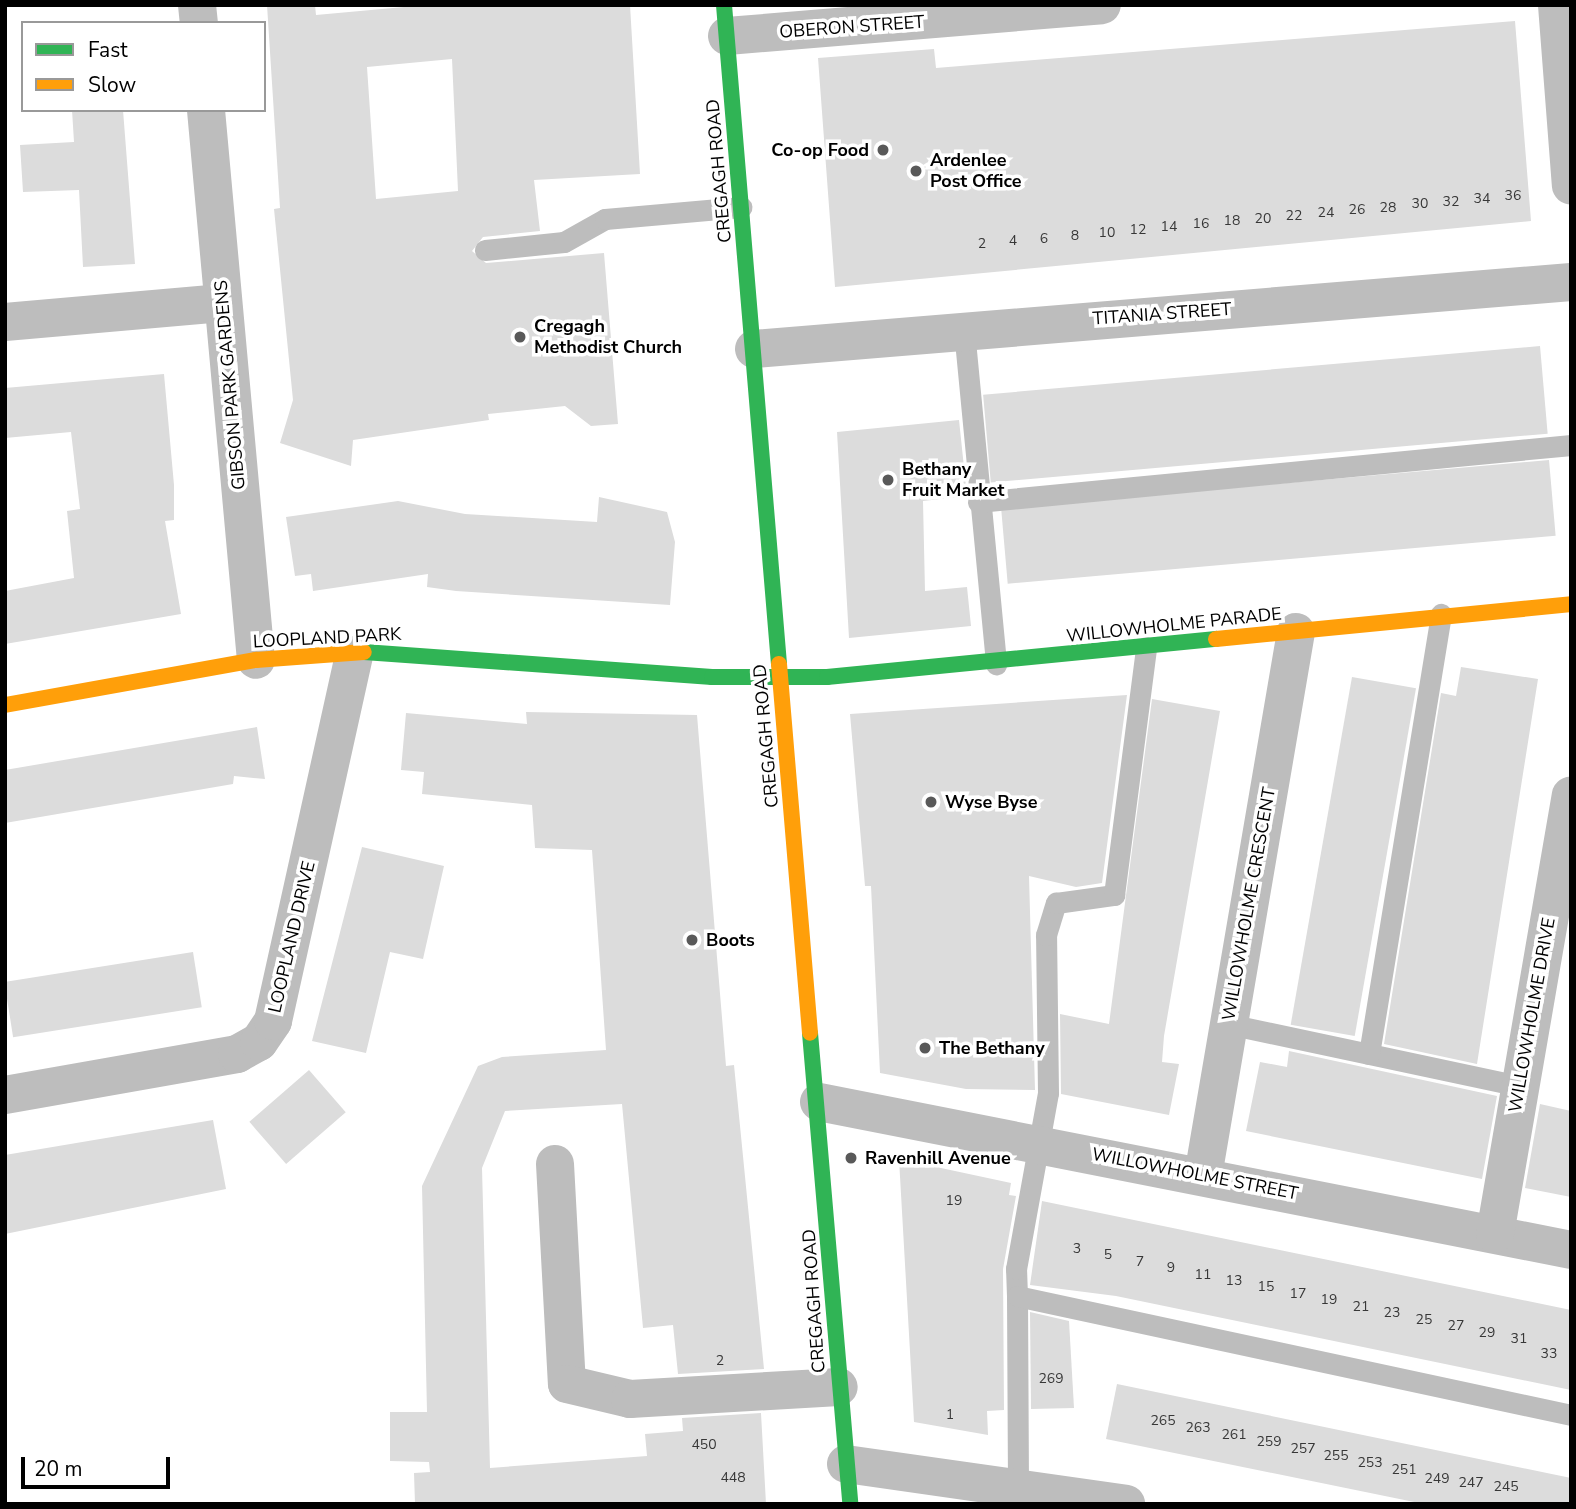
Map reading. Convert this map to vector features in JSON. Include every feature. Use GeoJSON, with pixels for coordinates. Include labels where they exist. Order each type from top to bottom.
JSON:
{"type":"FeatureCollection","features":[{"type":"Feature","properties":{"kind":"street","name":"OBERON STREET"},"geometry":{"type":"LineString","coordinates":[[725,20],[1102,5]]}},
{"type":"Feature","properties":{"kind":"street"},"geometry":{"type":"LineString","coordinates":[[1558,5],[1571,185]]}},
{"type":"Feature","properties":{"kind":"street","name":"CREGAGH ROAD"},"geometry":{"type":"LineString","coordinates":[[725,20],[777,649],[819,1102],[850,1504]]}},
{"type":"Feature","properties":{"kind":"street","name":"GIBSON PARK GARDENS"},"geometry":{"type":"LineString","coordinates":[[206,112],[256,660]]}},
{"type":"Feature","properties":{"kind":"street","name":"TITANIA STREET"},"geometry":{"type":"LineString","coordinates":[[754,349],[1571,282]]}},
{"type":"Feature","properties":{"kind":"street"},"geometry":{"type":"LineString","coordinates":[[5,322],[222,303]]}},
{"type":"Feature","properties":{"kind":"street","name":"WILLOWHOLME PARADE"},"geometry":{"type":"LineString","coordinates":[[780,677],[996,664],[1441,614],[1571,604]]}},
{"type":"Feature","properties":{"kind":"street","name":"WILLOWHOLME CRESCENT"},"geometry":{"type":"LineString","coordinates":[[1203,1175],[1296,632]]}},
{"type":"Feature","properties":{"kind":"street","name":"LOOPLAND PARK"},"geometry":{"type":"LineString","coordinates":[[5,705],[256,660],[354,655],[393,650],[780,677]]}},
{"type":"Feature","properties":{"kind":"street","name":"LOOPLAND DRIVE"},"geometry":{"type":"LineString","coordinates":[[5,1096],[237,1055],[259,1042],[273,1021],[354,655]]}},
{"type":"Feature","properties":{"kind":"street","name":"WILLOWHOLME DRIVE"},"geometry":{"type":"LineString","coordinates":[[1495,1234],[1571,796]]}},
{"type":"Feature","properties":{"kind":"street","name":"WILLOWHOLME STREET"},"geometry":{"type":"LineString","coordinates":[[819,1102],[1039,1141],[1571,1250]]}},
{"type":"Feature","properties":{"kind":"street"},"geometry":{"type":"LineString","coordinates":[[555,1164],[567,1384],[631,1399],[839,1387]]}},
{"type":"Feature","properties":{"kind":"street"},"geometry":{"type":"LineString","coordinates":[[846,1464],[1018,1486],[1087,1500],[1126,1504]]}},
{"type":"Feature","properties":{"kind":"lane"},"geometry":{"type":"LineString","coordinates":[[485,250],[564,242],[605,219],[741,207]]}},
{"type":"Feature","properties":{"kind":"lane"},"geometry":{"type":"LineString","coordinates":[[964,330],[978,502],[996,664]]}},
{"type":"Feature","properties":{"kind":"lane"},"geometry":{"type":"LineString","coordinates":[[978,502],[1571,444]]}},
{"type":"Feature","properties":{"kind":"lane"},"geometry":{"type":"LineString","coordinates":[[1369,1054],[1441,614]]}},
{"type":"Feature","properties":{"kind":"lane"},"geometry":{"type":"LineString","coordinates":[[1018,1486],[1017,1296],[1048,1093],[1046,935],[1056,903],[1114,895],[1146,647]]}},
{"type":"Feature","properties":{"kind":"lane"},"geometry":{"type":"LineString","coordinates":[[1228,1024],[1519,1086]]}},
{"type":"Feature","properties":{"kind":"lane"},"geometry":{"type":"LineString","coordinates":[[1017,1296],[1571,1415]]}},
{"type":"Feature","properties":{"kind":"building"},"geometry":{"type":"Polygon","coordinates":[[[267,5],[315,5],[316,15],[426,5],[630,5],[640,174],[534,180],[540,231],[483,237],[472,251],[486,263],[604,253],[618,424],[591,426],[565,406],[488,414],[489,420],[353,440],[351,466],[280,443],[293,400],[274,209],[280,208],[267,5]],[[452,59],[367,67],[376,199],[458,191],[452,59]]]}},
{"type":"Feature","properties":{"kind":"building"},"geometry":{"type":"Polygon","coordinates":[[[1515,21],[1531,221],[835,287],[818,58],[934,49],[936,68],[1515,21]]]}},
{"type":"Feature","properties":{"kind":"building"},"geometry":{"type":"Polygon","coordinates":[[[72,112],[123,112],[135,264],[83,267],[79,190],[23,192],[20,145],[74,142],[72,112]]]}},
{"type":"Feature","properties":{"kind":"building"},"geometry":{"type":"Polygon","coordinates":[[[1540,346],[1548,434],[991,482],[983,395],[1540,346]]]}},
{"type":"Feature","properties":{"kind":"building"},"geometry":{"type":"Polygon","coordinates":[[[164,374],[174,485],[174,520],[165,521],[181,614],[5,644],[5,591],[74,578],[67,511],[80,509],[71,432],[5,438],[5,388],[164,374]]]}},
{"type":"Feature","properties":{"kind":"building"},"geometry":{"type":"Polygon","coordinates":[[[959,420],[967,496],[923,501],[925,591],[967,587],[971,626],[849,638],[837,432],[959,420]]]}},
{"type":"Feature","properties":{"kind":"building"},"geometry":{"type":"Polygon","coordinates":[[[1549,460],[1556,536],[1008,584],[1001,508],[1549,460]]]}},
{"type":"Feature","properties":{"kind":"building"},"geometry":{"type":"Polygon","coordinates":[[[599,497],[667,512],[675,542],[670,605],[456,591],[427,587],[428,574],[313,591],[311,574],[295,576],[286,517],[398,501],[465,514],[597,522],[599,497]]]}},
{"type":"Feature","properties":{"kind":"building"},"geometry":{"type":"Polygon","coordinates":[[[1461,667],[1538,679],[1477,1064],[1384,1044],[1441,693],[1456,696],[1461,667]]]}},
{"type":"Feature","properties":{"kind":"building"},"geometry":{"type":"Polygon","coordinates":[[[1352,677],[1416,688],[1355,1036],[1291,1025],[1352,677]]]}},
{"type":"Feature","properties":{"kind":"building"},"geometry":{"type":"Polygon","coordinates":[[[1127,695],[1102,883],[1076,887],[1029,876],[1035,1090],[966,1089],[880,1073],[871,886],[865,886],[850,714],[1127,695]]]}},
{"type":"Feature","properties":{"kind":"building"},"geometry":{"type":"Polygon","coordinates":[[[1152,699],[1220,711],[1164,1036],[1162,1062],[1179,1064],[1169,1115],[1061,1094],[1060,1014],[1109,1024],[1152,699]]]}},
{"type":"Feature","properties":{"kind":"building"},"geometry":{"type":"Polygon","coordinates":[[[526,712],[697,715],[726,1066],[734,1065],[764,1369],[678,1374],[673,1325],[643,1328],[622,1104],[505,1111],[482,1168],[490,1468],[647,1456],[645,1434],[683,1431],[682,1418],[761,1413],[766,1504],[415,1504],[414,1473],[430,1472],[429,1462],[390,1461],[390,1412],[427,1412],[422,1186],[478,1066],[502,1057],[606,1050],[592,850],[535,848],[532,805],[422,794],[424,772],[401,770],[406,713],[527,724],[526,712]]]}},
{"type":"Feature","properties":{"kind":"building"},"geometry":{"type":"Polygon","coordinates":[[[257,727],[265,779],[234,776],[233,784],[5,823],[5,770],[257,727]]]}},
{"type":"Feature","properties":{"kind":"building"},"geometry":{"type":"Polygon","coordinates":[[[362,847],[444,866],[423,959],[390,952],[366,1053],[312,1041],[362,847]]]}},
{"type":"Feature","properties":{"kind":"building"},"geometry":{"type":"Polygon","coordinates":[[[193,952],[202,1007],[13,1037],[5,982],[193,952]]]}},
{"type":"Feature","properties":{"kind":"building"},"geometry":{"type":"Polygon","coordinates":[[[1289,1051],[1497,1096],[1482,1179],[1246,1131],[1260,1062],[1287,1067],[1289,1051]]]}},
{"type":"Feature","properties":{"kind":"building"},"geometry":{"type":"Polygon","coordinates":[[[309,1070],[346,1112],[286,1164],[249,1122],[309,1070]]]}},
{"type":"Feature","properties":{"kind":"building"},"geometry":{"type":"Polygon","coordinates":[[[1540,1104],[1571,1111],[1571,1197],[1525,1188],[1540,1104]]]}},
{"type":"Feature","properties":{"kind":"building"},"geometry":{"type":"Polygon","coordinates":[[[213,1120],[226,1189],[5,1234],[5,1155],[213,1120]]]}},
{"type":"Feature","properties":{"kind":"building"},"geometry":{"type":"Polygon","coordinates":[[[899,1159],[1011,1183],[1009,1195],[1016,1196],[1003,1269],[1004,1410],[987,1411],[988,1435],[914,1422],[899,1159]]]}},
{"type":"Feature","properties":{"kind":"building"},"geometry":{"type":"Polygon","coordinates":[[[1042,1201],[1571,1310],[1571,1390],[1116,1296],[1030,1285],[1042,1201]]]}},
{"type":"Feature","properties":{"kind":"building"},"geometry":{"type":"Polygon","coordinates":[[[1030,1312],[1069,1321],[1074,1408],[1031,1409],[1030,1312]]]}},
{"type":"Feature","properties":{"kind":"building"},"geometry":{"type":"Polygon","coordinates":[[[1117,1384],[1571,1478],[1571,1504],[1424,1504],[1106,1439],[1117,1384]]]}},
{"type":"Feature","properties":{"kind":"traffic: fast"},"geometry":{"type":"LineString","coordinates":[[724,5],[779,664]]}},
{"type":"Feature","properties":{"kind":"traffic: fast"},"geometry":{"type":"LineString","coordinates":[[364,652],[712,677],[827,677],[1216,639]]}},
{"type":"Feature","properties":{"kind":"traffic: fast"},"geometry":{"type":"LineString","coordinates":[[810,1033],[850,1504]]}},
{"type":"Feature","properties":{"kind":"traffic: slow"},"geometry":{"type":"LineString","coordinates":[[1216,639],[1571,604]]}},
{"type":"Feature","properties":{"kind":"traffic: slow"},"geometry":{"type":"LineString","coordinates":[[5,705],[256,660],[364,652]]}},
{"type":"Feature","properties":{"kind":"traffic: slow"},"geometry":{"type":"LineString","coordinates":[[779,664],[810,1033]]}},
{"type":"Feature","properties":{"kind":"place","name":"Co-op Food"},"geometry":{"type":"Point","coordinates":[883,150]}},
{"type":"Feature","properties":{"kind":"place","name":"Ardenlee Post Office"},"geometry":{"type":"Point","coordinates":[916,171]}},
{"type":"Feature","properties":{"kind":"place","name":"Cregagh Methodist Church"},"geometry":{"type":"Point","coordinates":[520,337]}},
{"type":"Feature","properties":{"kind":"place","name":"Bethany Fruit Market"},"geometry":{"type":"Point","coordinates":[888,480]}},
{"type":"Feature","properties":{"kind":"place","name":"Wyse Byse"},"geometry":{"type":"Point","coordinates":[931,802]}},
{"type":"Feature","properties":{"kind":"place","name":"Boots"},"geometry":{"type":"Point","coordinates":[692,940]}},
{"type":"Feature","properties":{"kind":"place","name":"The Bethany"},"geometry":{"type":"Point","coordinates":[925,1048]}},
{"type":"Feature","properties":{"kind":"place","name":"Ravenhill Avenue"},"geometry":{"type":"Point","coordinates":[851,1158]}}]}
